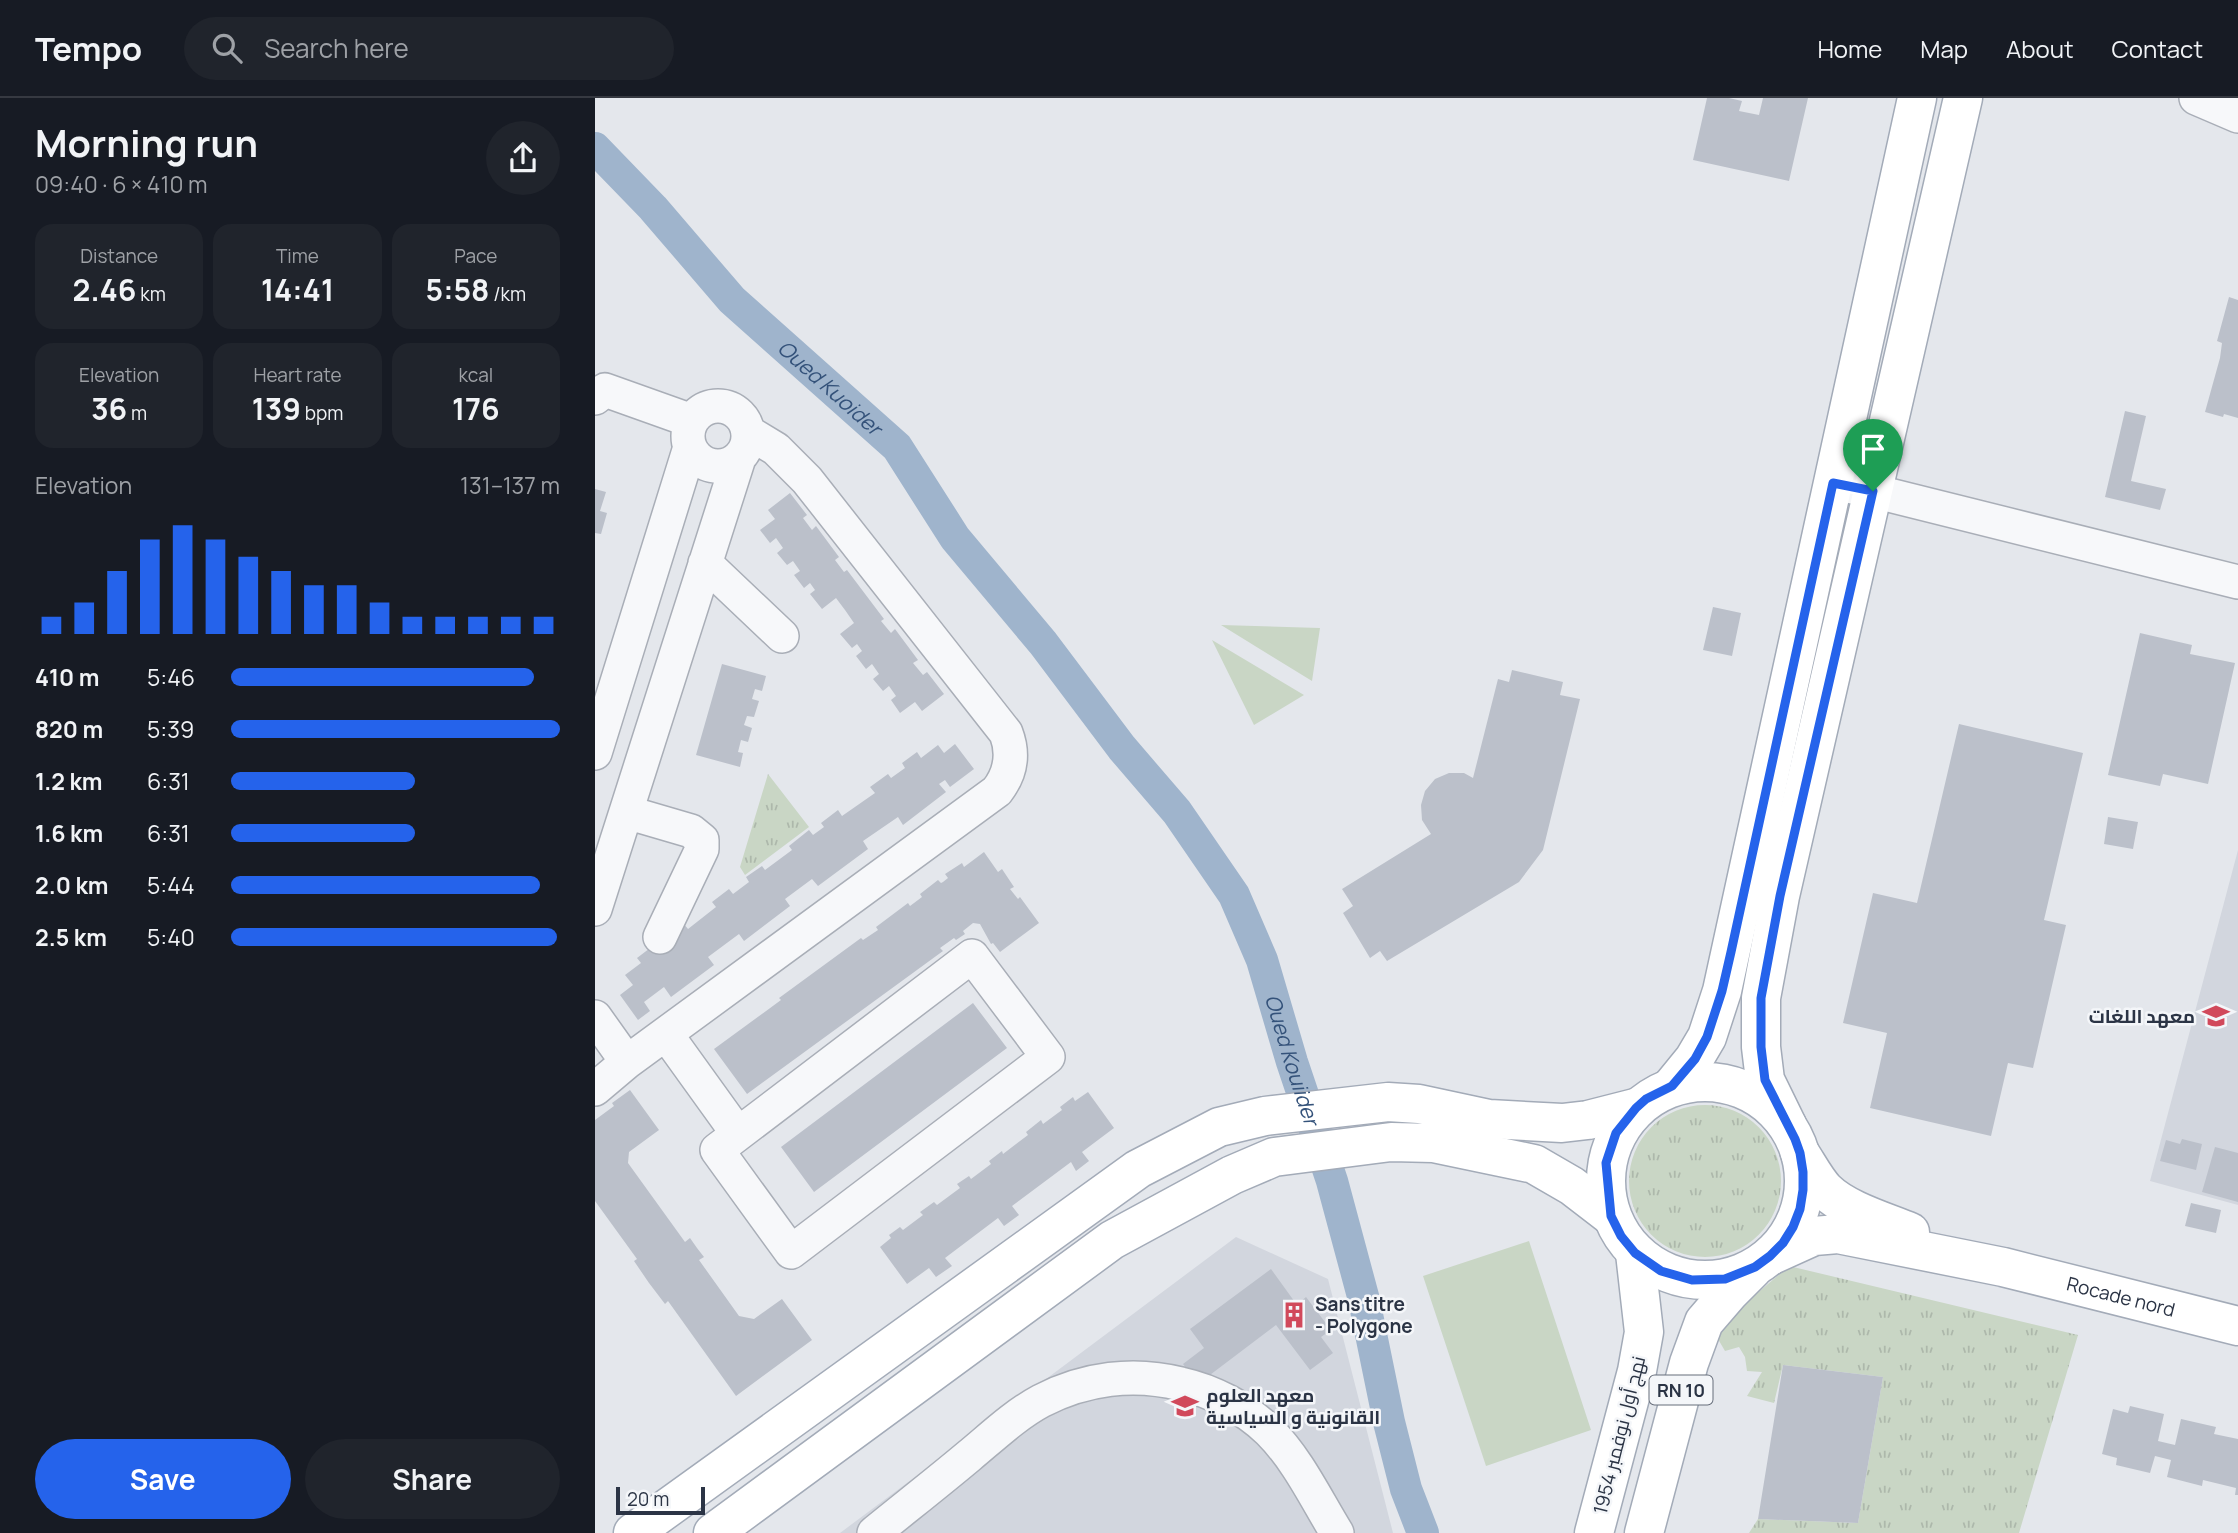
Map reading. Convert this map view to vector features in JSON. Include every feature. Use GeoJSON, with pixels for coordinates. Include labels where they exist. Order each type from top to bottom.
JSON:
{"type":"FeatureCollection","features":[{"type":"Feature","properties":{"kind":"main road"},"geometry":{"type":"LineString","coordinates":[[1672,1086],[1695,1059],[1707,1037],[1722,991],[1917,98]]}},
{"type":"Feature","properties":{"kind":"main road"},"geometry":{"type":"LineString","coordinates":[[1794,1139],[1770,1106],[1749,1091],[1723,1082],[1697,1081],[1672,1086],[1646,1099],[1616,1133],[1606,1163],[1611,1216],[1621,1236],[1635,1253],[1661,1271],[1692,1280],[1725,1279],[1762,1262],[1783,1243],[1800,1209],[1803,1172],[1794,1139],[1765,1080],[1761,1047],[1761,998],[1780,896],[1963,98]]}},
{"type":"Feature","properties":{"kind":"main road"},"geometry":{"type":"LineString","coordinates":[[633,1533],[1138,1169],[1219,1127],[1265,1116],[1388,1102],[1419,1104],[1489,1119],[1562,1123],[1588,1120],[1636,1108]]}},
{"type":"Feature","properties":{"kind":"main road","name":"Rocade nord"},"geometry":{"type":"LineString","coordinates":[[1794,1139],[1825,1189],[1848,1206],[2003,1267]]}},
{"type":"Feature","properties":{"kind":"main road"},"geometry":{"type":"LineString","coordinates":[[713,1533],[1112,1240],[1232,1175],[1275,1157],[1391,1142],[1433,1143],[1534,1164],[1572,1186],[1611,1216]]}},
{"type":"Feature","properties":{"kind":"main road","name":"Rocade nord"},"geometry":{"type":"LineString","coordinates":[[1762,1262],[1814,1236],[1838,1234],[2003,1267],[2238,1326]]}},
{"type":"Feature","properties":{"kind":"main road","name":"نهج أول نوفمبر 1954"},"geometry":{"type":"LineString","coordinates":[[1594,1533],[1637,1371],[1644,1332],[1635,1253]]}},
{"type":"Feature","properties":{"kind":"main road","name":"RN 10"},"geometry":{"type":"LineString","coordinates":[[1644,1533],[1689,1363],[1704,1322],[1762,1262]]}},
{"type":"Feature","properties":{"kind":"street"},"geometry":{"type":"LineString","coordinates":[[2196,98],[2238,116]]}},
{"type":"Feature","properties":{"kind":"street"},"geometry":{"type":"LineString","coordinates":[[598,392],[691,434],[699,459],[712,466],[726,466],[743,445]]}},
{"type":"Feature","properties":{"kind":"street"},"geometry":{"type":"LineString","coordinates":[[595,753],[691,434],[705,409],[720,406],[729,408],[742,417],[743,445],[595,909]]}},
{"type":"Feature","properties":{"kind":"street"},"geometry":{"type":"LineString","coordinates":[[595,1089],[627,1062],[997,791],[1010,763],[1006,733],[807,480],[776,449],[743,445]]}},
{"type":"Feature","properties":{"kind":"street"},"geometry":{"type":"LineString","coordinates":[[1833,483],[2238,582]]}},
{"type":"Feature","properties":{"kind":"street"},"geometry":{"type":"LineString","coordinates":[[705,563],[782,636]]}},
{"type":"Feature","properties":{"kind":"street"},"geometry":{"type":"LineString","coordinates":[[626,812],[691,831],[702,840],[702,849],[660,937]]}},
{"type":"Feature","properties":{"kind":"street"},"geometry":{"type":"LineString","coordinates":[[972,956],[1048,1057],[791,1252],[717,1150],[738,1134],[972,956]]}},
{"type":"Feature","properties":{"kind":"street"},"geometry":{"type":"LineString","coordinates":[[595,1017],[627,1062]]}},
{"type":"Feature","properties":{"kind":"street"},"geometry":{"type":"LineString","coordinates":[[666,1034],[738,1134]]}},
{"type":"Feature","properties":{"kind":"street"},"geometry":{"type":"LineString","coordinates":[[874,1533],[1007,1425],[1041,1402],[1078,1385],[1119,1377],[1160,1379],[1200,1388],[1236,1406],[1269,1432],[1295,1463],[1337,1533]]}},
{"type":"Feature","properties":{"kind":"shaded area","name":"معهد اللغات"},"geometry":{"type":"Polygon","coordinates":[[[2238,850],[2238,1205],[2150,1181],[2238,850]]]}},
{"type":"Feature","properties":{"kind":"shaded area","name":"معهد العلوم القانونية و السياسية"},"geometry":{"type":"Polygon","coordinates":[[[1236,1237],[1328,1279],[1393,1533],[840,1533],[1236,1237]]]}},
{"type":"Feature","properties":{"kind":"green space"},"geometry":{"type":"Polygon","coordinates":[[[1221,625],[1320,628],[1312,681],[1221,625]]]}},
{"type":"Feature","properties":{"kind":"green space"},"geometry":{"type":"Polygon","coordinates":[[[1212,640],[1304,695],[1254,725],[1212,640]]]}},
{"type":"Feature","properties":{"kind":"green space"},"geometry":{"type":"Polygon","coordinates":[[[768,774],[809,827],[745,875],[740,867],[768,774]]]}},
{"type":"Feature","properties":{"kind":"green space"},"geometry":{"type":"Polygon","coordinates":[[[1705,1105],[1734,1111],[1759,1127],[1775,1152],[1781,1181],[1775,1210],[1759,1235],[1734,1251],[1705,1257],[1676,1251],[1651,1235],[1635,1210],[1629,1181],[1635,1152],[1651,1127],[1676,1111],[1705,1105]]]}},
{"type":"Feature","properties":{"kind":"green space"},"geometry":{"type":"Polygon","coordinates":[[[1529,1241],[1591,1430],[1486,1466],[1423,1276],[1529,1241]]]}},
{"type":"Feature","properties":{"kind":"green space"},"geometry":{"type":"Polygon","coordinates":[[[1789,1266],[2078,1335],[2019,1533],[1749,1533],[1758,1519],[1858,1523],[1883,1377],[1783,1365],[1774,1403],[1747,1396],[1762,1372],[1747,1371],[1745,1357],[1739,1347],[1725,1351],[1711,1327],[1748,1301],[1789,1266]]]}},
{"type":"Feature","properties":{"kind":"building"},"geometry":{"type":"Polygon","coordinates":[[[1707,98],[1742,101],[1739,111],[1759,115],[1763,98],[1808,98],[1789,181],[1693,160],[1707,98]]]}},
{"type":"Feature","properties":{"kind":"building"},"geometry":{"type":"Polygon","coordinates":[[[2229,297],[2238,300],[2238,418],[2205,412],[2220,358],[2222,343],[2217,341],[2229,297]]]}},
{"type":"Feature","properties":{"kind":"building"},"geometry":{"type":"Polygon","coordinates":[[[2125,411],[2146,416],[2131,481],[2166,489],[2160,510],[2105,497],[2125,411]]]}},
{"type":"Feature","properties":{"kind":"building"},"geometry":{"type":"Polygon","coordinates":[[[595,489],[606,492],[600,511],[607,513],[601,534],[595,533],[595,489]]]}},
{"type":"Feature","properties":{"kind":"building"},"geometry":{"type":"Polygon","coordinates":[[[790,493],[807,515],[803,518],[812,530],[816,526],[839,557],[835,560],[844,572],[847,570],[884,619],[881,621],[891,633],[895,629],[918,660],[913,663],[923,675],[927,672],[944,694],[922,711],[915,702],[900,713],[891,700],[896,696],[889,686],[883,691],[873,679],[879,674],[872,664],[866,669],[856,656],[862,651],[857,644],[852,648],[840,634],[854,623],[836,598],[822,609],[810,594],[815,590],[810,583],[804,588],[794,575],[800,571],[793,561],[787,565],[777,553],[783,548],[776,538],[770,543],[760,530],[775,519],[768,510],[790,493]]]}},
{"type":"Feature","properties":{"kind":"building"},"geometry":{"type":"Polygon","coordinates":[[[1713,607],[1741,613],[1732,656],[1703,650],[1713,607]]]}},
{"type":"Feature","properties":{"kind":"building"},"geometry":{"type":"Polygon","coordinates":[[[2140,633],[2192,645],[2190,654],[2235,663],[2208,784],[2163,774],[2160,786],[2108,775],[2140,633]]]}},
{"type":"Feature","properties":{"kind":"building"},"geometry":{"type":"Polygon","coordinates":[[[722,664],[766,676],[762,691],[755,689],[752,699],[759,701],[754,717],[747,716],[744,725],[752,728],[748,742],[741,740],[738,752],[743,753],[740,767],[696,755],[722,664]]]}},
{"type":"Feature","properties":{"kind":"building"},"geometry":{"type":"Polygon","coordinates":[[[1512,670],[1563,682],[1560,695],[1580,699],[1543,850],[1519,882],[1387,961],[1380,951],[1370,958],[1343,913],[1353,906],[1342,889],[1431,834],[1422,820],[1421,805],[1425,791],[1435,779],[1449,773],[1464,773],[1473,778],[1498,679],[1509,682],[1512,670]]]}},
{"type":"Feature","properties":{"kind":"building"},"geometry":{"type":"Polygon","coordinates":[[[1959,724],[2083,753],[2044,920],[2066,925],[2033,1068],[2008,1063],[1991,1136],[1870,1108],[1887,1033],[1843,1023],[1873,893],[1917,903],[1959,724]]]}},
{"type":"Feature","properties":{"kind":"building"},"geometry":{"type":"Polygon","coordinates":[[[955,744],[974,769],[950,787],[945,780],[939,784],[946,792],[903,825],[898,817],[863,841],[868,849],[818,886],[812,879],[785,899],[790,906],[744,941],[739,934],[708,957],[714,965],[671,997],[664,987],[644,1002],[650,1011],[638,1020],[620,995],[633,985],[625,975],[641,963],[637,958],[683,923],[688,929],[716,907],[712,902],[729,889],[733,894],[749,882],[746,877],[762,866],[765,870],[792,850],[789,846],[809,830],[813,835],[824,827],[821,823],[838,810],[842,816],[875,793],[870,787],[888,774],[891,778],[905,768],[902,763],[917,752],[921,758],[938,745],[944,753],[955,744]]]}},
{"type":"Feature","properties":{"kind":"building"},"geometry":{"type":"Polygon","coordinates":[[[2108,817],[2138,822],[2133,849],[2104,844],[2108,817]]]}},
{"type":"Feature","properties":{"kind":"building"},"geometry":{"type":"Polygon","coordinates":[[[984,852],[998,872],[1002,869],[1014,887],[1010,889],[1018,899],[1020,897],[1039,923],[1000,952],[991,944],[980,924],[973,923],[963,931],[965,934],[940,948],[943,951],[747,1094],[714,1049],[861,938],[863,940],[878,930],[876,927],[908,903],[910,906],[922,897],[920,894],[938,880],[943,882],[948,878],[945,874],[962,863],[964,867],[984,852]]]}},
{"type":"Feature","properties":{"kind":"building"},"geometry":{"type":"Polygon","coordinates":[[[973,1003],[1007,1048],[814,1192],[781,1147],[973,1003]]]}},
{"type":"Feature","properties":{"kind":"building"},"geometry":{"type":"Polygon","coordinates":[[[630,1090],[659,1130],[629,1152],[628,1163],[685,1242],[690,1238],[704,1257],[699,1260],[739,1316],[754,1319],[782,1299],[812,1340],[736,1396],[668,1301],[665,1304],[649,1283],[634,1261],[637,1259],[595,1201],[595,1120],[630,1090]]]}},
{"type":"Feature","properties":{"kind":"building"},"geometry":{"type":"Polygon","coordinates":[[[1088,1092],[1114,1128],[1082,1152],[1089,1161],[1076,1171],[1071,1162],[1012,1206],[1019,1215],[1004,1226],[998,1218],[945,1258],[952,1266],[936,1277],[929,1268],[907,1284],[880,1247],[891,1238],[889,1235],[900,1227],[903,1230],[923,1215],[920,1212],[934,1202],[937,1205],[960,1188],[957,1184],[969,1176],[971,1179],[991,1164],[989,1161],[1028,1135],[1026,1132],[1041,1120],[1043,1124],[1062,1110],[1060,1107],[1073,1097],[1075,1101],[1088,1092]]]}},
{"type":"Feature","properties":{"kind":"building"},"geometry":{"type":"Polygon","coordinates":[[[2182,1139],[2202,1144],[2196,1170],[2160,1161],[2166,1140],[2180,1144],[2182,1139]]]}},
{"type":"Feature","properties":{"kind":"building"},"geometry":{"type":"Polygon","coordinates":[[[2215,1147],[2238,1153],[2238,1202],[2202,1192],[2215,1147]]]}},
{"type":"Feature","properties":{"kind":"building"},"geometry":{"type":"Polygon","coordinates":[[[2191,1203],[2221,1210],[2216,1233],[2185,1226],[2191,1203]]]}},
{"type":"Feature","properties":{"kind":"building"},"geometry":{"type":"Polygon","coordinates":[[[1271,1269],[1297,1305],[1306,1297],[1331,1330],[1321,1337],[1333,1353],[1310,1370],[1276,1325],[1198,1384],[1183,1364],[1204,1348],[1190,1329],[1271,1269]]]}},
{"type":"Feature","properties":{"kind":"building"},"geometry":{"type":"Polygon","coordinates":[[[1783,1365],[1883,1377],[1858,1523],[1758,1519],[1783,1365]]]}},
{"type":"Feature","properties":{"kind":"building"},"geometry":{"type":"Polygon","coordinates":[[[2130,1406],[2164,1414],[2158,1441],[2175,1445],[2181,1419],[2216,1427],[2214,1434],[2238,1439],[2238,1495],[2235,1495],[2236,1488],[2203,1480],[2202,1486],[2167,1477],[2171,1460],[2155,1456],[2150,1473],[2116,1465],[2117,1458],[2102,1454],[2113,1409],[2128,1413],[2130,1406]]]}},
{"type":"Feature","properties":{"kind":"waterway","name":"Oued Kouiider"},"geometry":{"type":"LineString","coordinates":[[595,148],[653,208],[732,300],[897,447],[955,538],[1043,643],[1122,748],[1177,812],[1234,895],[1262,960],[1292,1062],[1332,1181],[1364,1300],[1406,1489],[1423,1533]]}},
{"type":"Feature","properties":{"kind":"place","name":"معهد اللغات"},"geometry":{"type":"Point","coordinates":[2216,1016]}},
{"type":"Feature","properties":{"kind":"place","name":"Sans titre - Polygone"},"geometry":{"type":"Point","coordinates":[1294,1315]}},
{"type":"Feature","properties":{"kind":"place","name":"معهد العلوم القانونية و السياسية"},"geometry":{"type":"Point","coordinates":[1185,1406]}},
{"type":"Feature","properties":{"kind":"route"},"geometry":{"type":"LineString","coordinates":[[1833,483],[1873,491],[1780,896],[1761,998],[1761,1047],[1765,1080],[1800,1153],[1803,1190],[1800,1209],[1783,1243],[1755,1267],[1725,1279],[1692,1280],[1661,1271],[1635,1253],[1621,1236],[1611,1216],[1606,1163],[1616,1133],[1636,1108],[1658,1091],[1672,1086],[1695,1059],[1707,1037],[1731,952],[1833,483]]}},
{"type":"Feature","properties":{"kind":"water label","name":"Oued Kuoider"},"geometry":{"type":"Point","coordinates":[830,387]}}]}
